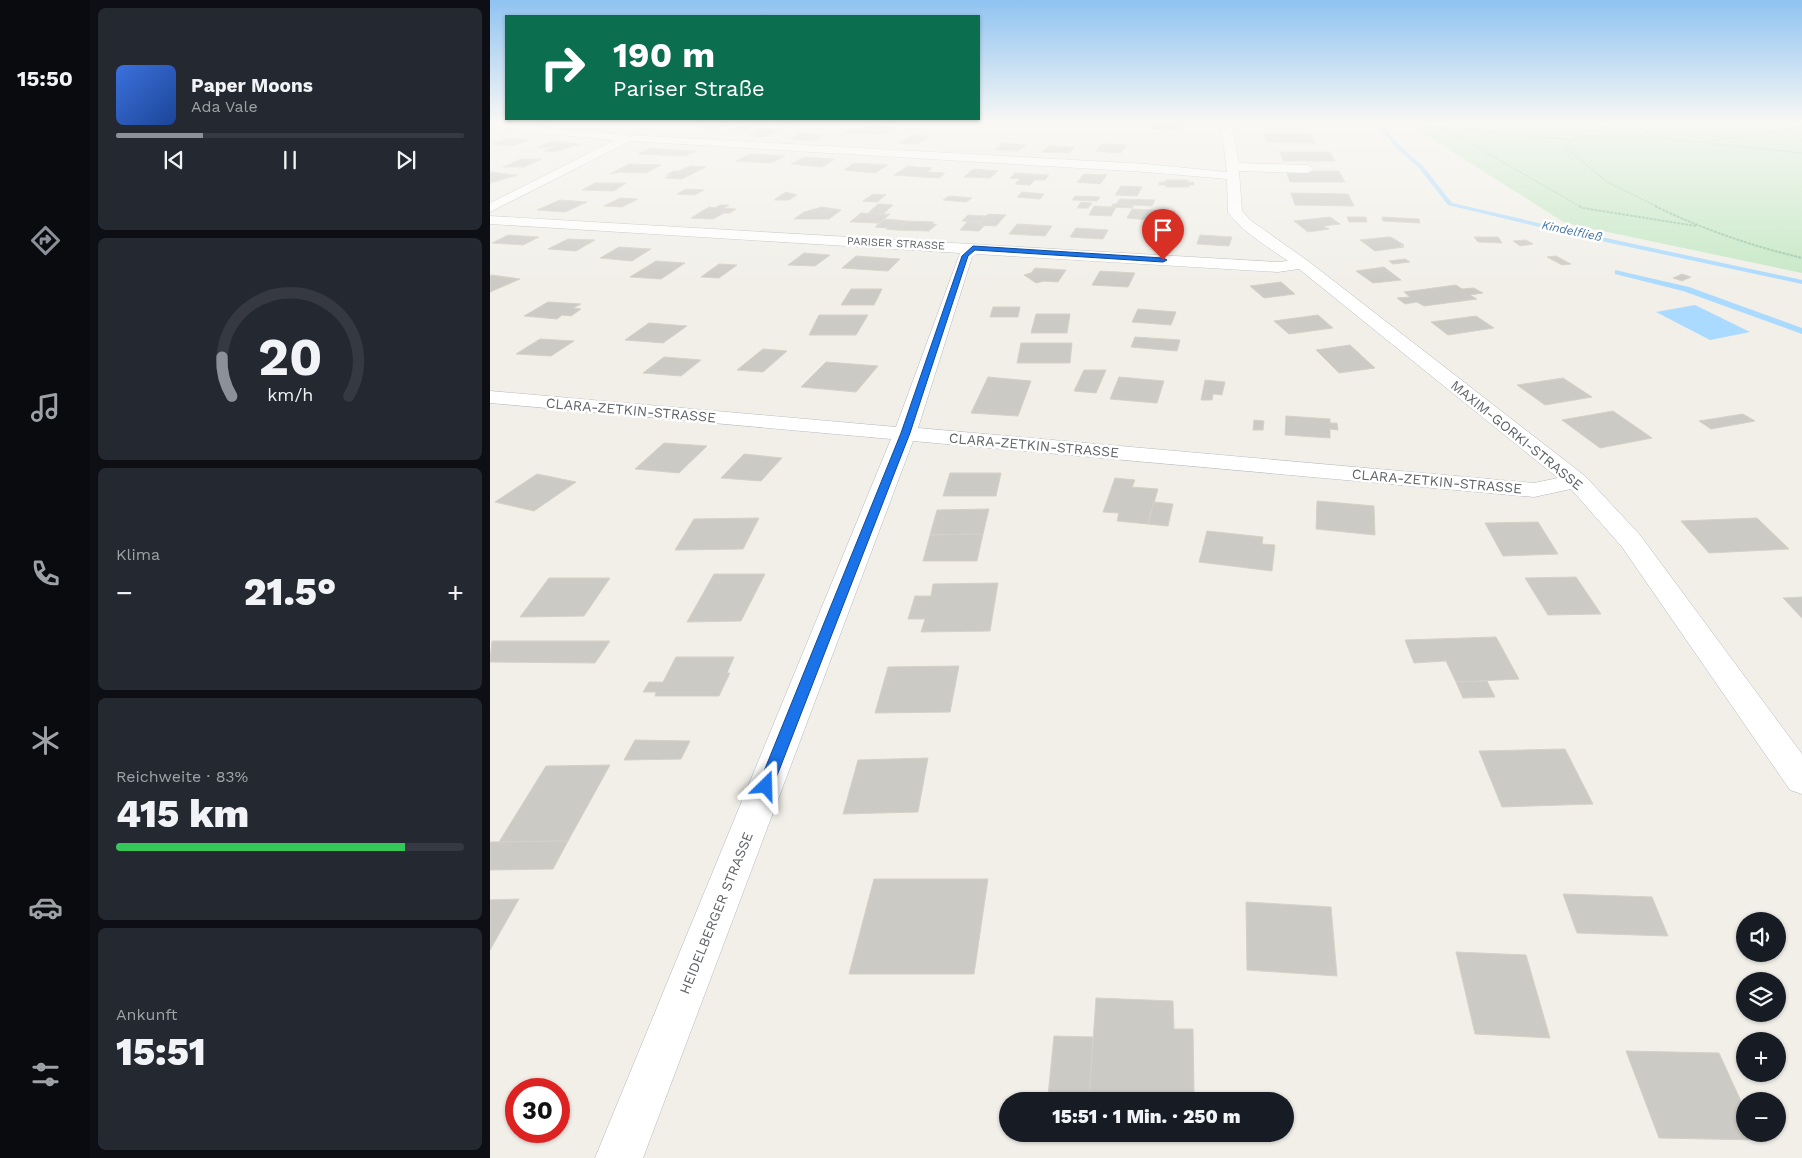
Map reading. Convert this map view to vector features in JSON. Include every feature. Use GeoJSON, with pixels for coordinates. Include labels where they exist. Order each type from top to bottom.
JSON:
{"type":"FeatureCollection","features":[{"type":"Feature","properties":{"kind":"street"},"geometry":{"type":"LineString","coordinates":[[490,208],[551,177]]}},
{"type":"Feature","properties":{"kind":"street","name":"MAXIM-GORKI-STRASSE"},"geometry":{"type":"LineString","coordinates":[[1234,177],[1235,212],[1245,223],[1302,264],[1577,482],[1631,541],[1802,780]]}},
{"type":"Feature","properties":{"kind":"street","name":"PARISER STRASSE"},"geometry":{"type":"LineString","coordinates":[[490,220],[1278,267],[1302,264]]}},
{"type":"Feature","properties":{"kind":"street","name":"HEIDELBERGER STRASSE"},"geometry":{"type":"LineString","coordinates":[[619,1158],[905,433],[965,256],[973,248]]}},
{"type":"Feature","properties":{"kind":"street","name":"CLARA-ZETKIN-STRASSE"},"geometry":{"type":"LineString","coordinates":[[490,397],[1534,490],[1577,482]]}},
{"type":"Feature","properties":{"kind":"path"},"geometry":{"type":"LineString","coordinates":[[1529,177],[1583,208],[1704,227]]}},
{"type":"Feature","properties":{"kind":"path"},"geometry":{"type":"LineString","coordinates":[[1601,177],[1607,182],[1678,217],[1764,249],[1802,258]]}},
{"type":"Feature","properties":{"kind":"green space"},"geometry":{"type":"Polygon","coordinates":[[[1492,177],[1802,177],[1802,273],[1565,223],[1492,177]]]}},
{"type":"Feature","properties":{"kind":"water"},"geometry":{"type":"Polygon","coordinates":[[[1695,305],[1750,332],[1710,340],[1656,312],[1695,305]]]}},
{"type":"Feature","properties":{"kind":"building"},"geometry":{"type":"Polygon","coordinates":[[[490,177],[511,177],[490,183],[490,177]]]}},
{"type":"Feature","properties":{"kind":"building"},"geometry":{"type":"Polygon","coordinates":[[[667,177],[686,177],[682,179],[665,178],[667,177]]]}},
{"type":"Feature","properties":{"kind":"building"},"geometry":{"type":"Polygon","coordinates":[[[1047,177],[1045,180],[1035,180],[1030,185],[1015,184],[1020,179],[1010,178],[1047,177]]]}},
{"type":"Feature","properties":{"kind":"building"},"geometry":{"type":"Polygon","coordinates":[[[1081,177],[1105,177],[1100,184],[1077,182],[1081,177]]]}},
{"type":"Feature","properties":{"kind":"building"},"geometry":{"type":"Polygon","coordinates":[[[1288,177],[1342,177],[1345,182],[1290,182],[1288,177]]]}},
{"type":"Feature","properties":{"kind":"building"},"geometry":{"type":"Polygon","coordinates":[[[1166,180],[1188,180],[1188,182],[1193,182],[1194,185],[1189,185],[1189,187],[1166,187],[1166,185],[1159,185],[1159,182],[1166,182],[1166,180]]]}},
{"type":"Feature","properties":{"kind":"building"},"geometry":{"type":"Polygon","coordinates":[[[595,183],[626,183],[614,191],[582,190],[595,183]]]}},
{"type":"Feature","properties":{"kind":"building"},"geometry":{"type":"Polygon","coordinates":[[[1121,186],[1142,187],[1137,196],[1115,195],[1121,186]]]}},
{"type":"Feature","properties":{"kind":"building"},"geometry":{"type":"Polygon","coordinates":[[[686,189],[704,190],[695,195],[677,194],[686,189]]]}},
{"type":"Feature","properties":{"kind":"building"},"geometry":{"type":"Polygon","coordinates":[[[786,192],[797,195],[789,200],[774,200],[786,192]]]}},
{"type":"Feature","properties":{"kind":"building"},"geometry":{"type":"Polygon","coordinates":[[[1022,192],[1044,194],[1040,199],[1017,197],[1022,192]]]}},
{"type":"Feature","properties":{"kind":"building"},"geometry":{"type":"Polygon","coordinates":[[[1291,193],[1348,194],[1354,206],[1295,205],[1291,193]]]}},
{"type":"Feature","properties":{"kind":"building"},"geometry":{"type":"Polygon","coordinates":[[[873,194],[886,195],[877,202],[863,201],[873,194]]]}},
{"type":"Feature","properties":{"kind":"building"},"geometry":{"type":"Polygon","coordinates":[[[949,196],[972,198],[966,202],[943,200],[949,196]]]}},
{"type":"Feature","properties":{"kind":"building"},"geometry":{"type":"Polygon","coordinates":[[[1075,196],[1100,197],[1097,201],[1072,200],[1075,196]]]}},
{"type":"Feature","properties":{"kind":"building"},"geometry":{"type":"Polygon","coordinates":[[[620,198],[638,199],[622,207],[604,206],[620,198]]]}},
{"type":"Feature","properties":{"kind":"building"},"geometry":{"type":"Polygon","coordinates":[[[1120,199],[1155,200],[1152,206],[1116,204],[1120,199]]]}},
{"type":"Feature","properties":{"kind":"building"},"geometry":{"type":"Polygon","coordinates":[[[560,200],[587,202],[565,212],[537,210],[560,200]]]}},
{"type":"Feature","properties":{"kind":"building"},"geometry":{"type":"Polygon","coordinates":[[[1081,202],[1092,203],[1088,208],[1077,208],[1081,202]]]}},
{"type":"Feature","properties":{"kind":"building"},"geometry":{"type":"Polygon","coordinates":[[[878,204],[893,205],[883,214],[868,213],[878,204]]]}},
{"type":"Feature","properties":{"kind":"building"},"geometry":{"type":"Polygon","coordinates":[[[1113,204],[1134,205],[1132,208],[1111,207],[1113,204]]]}},
{"type":"Feature","properties":{"kind":"building"},"geometry":{"type":"Polygon","coordinates":[[[720,205],[729,205],[724,208],[736,209],[713,219],[691,218],[709,207],[715,208],[720,205]]]}},
{"type":"Feature","properties":{"kind":"building"},"geometry":{"type":"Polygon","coordinates":[[[1094,206],[1116,207],[1111,216],[1089,215],[1094,206]]]}},
{"type":"Feature","properties":{"kind":"building"},"geometry":{"type":"Polygon","coordinates":[[[822,207],[841,210],[829,219],[794,219],[804,212],[822,207]]]}},
{"type":"Feature","properties":{"kind":"building"},"geometry":{"type":"Polygon","coordinates":[[[1132,209],[1175,211],[1173,216],[1180,217],[1178,220],[1158,221],[1127,218],[1132,209]]]}},
{"type":"Feature","properties":{"kind":"building"},"geometry":{"type":"Polygon","coordinates":[[[861,213],[890,214],[879,223],[850,222],[861,213]]]}},
{"type":"Feature","properties":{"kind":"building"},"geometry":{"type":"Polygon","coordinates":[[[988,214],[1006,215],[996,226],[978,225],[988,214]]]}},
{"type":"Feature","properties":{"kind":"building"},"geometry":{"type":"Polygon","coordinates":[[[968,215],[986,216],[981,222],[962,221],[968,215]]]}},
{"type":"Feature","properties":{"kind":"building"},"geometry":{"type":"Polygon","coordinates":[[[1330,217],[1340,224],[1323,226],[1329,229],[1308,232],[1294,221],[1330,217]]]}},
{"type":"Feature","properties":{"kind":"building"},"geometry":{"type":"Polygon","coordinates":[[[1347,217],[1366,217],[1367,222],[1349,222],[1347,217]]]}},
{"type":"Feature","properties":{"kind":"building"},"geometry":{"type":"Polygon","coordinates":[[[1382,217],[1419,219],[1420,223],[1383,221],[1382,217]]]}},
{"type":"Feature","properties":{"kind":"building"},"geometry":{"type":"Polygon","coordinates":[[[884,219],[897,220],[888,228],[875,227],[884,219]]]}},
{"type":"Feature","properties":{"kind":"building"},"geometry":{"type":"Polygon","coordinates":[[[896,220],[907,221],[897,230],[886,229],[896,220]]]}},
{"type":"Feature","properties":{"kind":"building"},"geometry":{"type":"Polygon","coordinates":[[[907,221],[934,222],[932,224],[937,224],[929,231],[897,230],[907,221]]]}},
{"type":"Feature","properties":{"kind":"building"},"geometry":{"type":"Polygon","coordinates":[[[968,221],[981,222],[978,225],[984,226],[979,231],[960,230],[968,221]]]}},
{"type":"Feature","properties":{"kind":"building"},"geometry":{"type":"Polygon","coordinates":[[[1017,224],[1052,226],[1045,236],[1009,234],[1017,224]]]}},
{"type":"Feature","properties":{"kind":"building"},"geometry":{"type":"Polygon","coordinates":[[[1076,228],[1108,230],[1103,239],[1070,237],[1076,228]]]}},
{"type":"Feature","properties":{"kind":"building"},"geometry":{"type":"Polygon","coordinates":[[[508,235],[539,237],[523,245],[492,243],[508,235]]]}},
{"type":"Feature","properties":{"kind":"building"},"geometry":{"type":"Polygon","coordinates":[[[1200,235],[1232,237],[1229,246],[1197,244],[1200,235]]]}},
{"type":"Feature","properties":{"kind":"building"},"geometry":{"type":"Polygon","coordinates":[[[1391,237],[1404,245],[1400,245],[1404,247],[1375,251],[1360,240],[1391,237]]]}},
{"type":"Feature","properties":{"kind":"building"},"geometry":{"type":"Polygon","coordinates":[[[1474,237],[1498,237],[1502,243],[1478,242],[1474,237]]]}},
{"type":"Feature","properties":{"kind":"building"},"geometry":{"type":"Polygon","coordinates":[[[568,239],[595,240],[576,251],[548,249],[568,239]]]}},
{"type":"Feature","properties":{"kind":"building"},"geometry":{"type":"Polygon","coordinates":[[[1526,240],[1533,244],[1520,246],[1513,241],[1526,240]]]}},
{"type":"Feature","properties":{"kind":"building"},"geometry":{"type":"Polygon","coordinates":[[[619,247],[651,249],[632,261],[600,258],[619,247]]]}},
{"type":"Feature","properties":{"kind":"building"},"geometry":{"type":"Polygon","coordinates":[[[804,253],[830,255],[815,266],[788,265],[804,253]]]}},
{"type":"Feature","properties":{"kind":"building"},"geometry":{"type":"Polygon","coordinates":[[[856,256],[900,259],[888,271],[842,268],[856,256]]]}},
{"type":"Feature","properties":{"kind":"building"},"geometry":{"type":"Polygon","coordinates":[[[1556,256],[1571,264],[1562,265],[1547,257],[1556,256]]]}},
{"type":"Feature","properties":{"kind":"building"},"geometry":{"type":"Polygon","coordinates":[[[1405,259],[1410,262],[1393,264],[1389,261],[1405,259]]]}},
{"type":"Feature","properties":{"kind":"building"},"geometry":{"type":"Polygon","coordinates":[[[656,261],[685,263],[661,279],[630,277],[656,261]]]}},
{"type":"Feature","properties":{"kind":"building"},"geometry":{"type":"Polygon","coordinates":[[[719,264],[737,265],[719,278],[701,277],[719,264]]]}},
{"type":"Feature","properties":{"kind":"building"},"geometry":{"type":"Polygon","coordinates":[[[1384,267],[1401,280],[1373,283],[1356,271],[1384,267]]]}},
{"type":"Feature","properties":{"kind":"building"},"geometry":{"type":"Polygon","coordinates":[[[1035,268],[1066,270],[1058,282],[1044,281],[1036,283],[1024,275],[1031,273],[1035,268]]]}},
{"type":"Feature","properties":{"kind":"building"},"geometry":{"type":"Polygon","coordinates":[[[1100,271],[1135,273],[1128,287],[1092,285],[1100,271]]]}},
{"type":"Feature","properties":{"kind":"building"},"geometry":{"type":"Polygon","coordinates":[[[1682,274],[1691,277],[1682,281],[1673,278],[1682,274]]]}},
{"type":"Feature","properties":{"kind":"building"},"geometry":{"type":"Polygon","coordinates":[[[490,276],[520,279],[490,292],[490,276]]]}},
{"type":"Feature","properties":{"kind":"building"},"geometry":{"type":"Polygon","coordinates":[[[1281,282],[1295,294],[1264,298],[1250,286],[1281,282]]]}},
{"type":"Feature","properties":{"kind":"building"},"geometry":{"type":"Polygon","coordinates":[[[1456,285],[1462,289],[1474,288],[1483,293],[1470,295],[1477,299],[1424,306],[1417,302],[1405,304],[1397,298],[1410,297],[1404,292],[1456,285]]]}},
{"type":"Feature","properties":{"kind":"building"},"geometry":{"type":"Polygon","coordinates":[[[851,289],[882,289],[874,305],[841,305],[851,289]]]}},
{"type":"Feature","properties":{"kind":"building"},"geometry":{"type":"Polygon","coordinates":[[[548,302],[581,304],[573,308],[581,309],[571,316],[562,315],[557,319],[524,316],[548,302]]]}},
{"type":"Feature","properties":{"kind":"building"},"geometry":{"type":"Polygon","coordinates":[[[993,307],[1020,307],[1018,317],[990,317],[993,307]]]}},
{"type":"Feature","properties":{"kind":"building"},"geometry":{"type":"Polygon","coordinates":[[[1138,309],[1176,312],[1171,325],[1132,322],[1138,309]]]}},
{"type":"Feature","properties":{"kind":"building"},"geometry":{"type":"Polygon","coordinates":[[[1036,314],[1070,314],[1067,333],[1031,333],[1036,314]]]}},
{"type":"Feature","properties":{"kind":"building"},"geometry":{"type":"Polygon","coordinates":[[[819,315],[868,315],[856,335],[809,335],[819,315]]]}},
{"type":"Feature","properties":{"kind":"building"},"geometry":{"type":"Polygon","coordinates":[[[1318,315],[1333,328],[1289,334],[1274,321],[1318,315]]]}},
{"type":"Feature","properties":{"kind":"building"},"geometry":{"type":"Polygon","coordinates":[[[1476,316],[1494,328],[1448,335],[1431,322],[1476,316]]]}},
{"type":"Feature","properties":{"kind":"building"},"geometry":{"type":"Polygon","coordinates":[[[649,323],[687,326],[663,343],[625,340],[649,323]]]}},
{"type":"Feature","properties":{"kind":"building"},"geometry":{"type":"Polygon","coordinates":[[[1135,337],[1180,340],[1177,351],[1131,347],[1135,337]]]}},
{"type":"Feature","properties":{"kind":"building"},"geometry":{"type":"Polygon","coordinates":[[[540,339],[574,341],[551,356],[516,354],[540,339]]]}},
{"type":"Feature","properties":{"kind":"building"},"geometry":{"type":"Polygon","coordinates":[[[1021,343],[1072,343],[1070,363],[1017,363],[1021,343]]]}},
{"type":"Feature","properties":{"kind":"building"},"geometry":{"type":"Polygon","coordinates":[[[1350,345],[1375,368],[1339,373],[1316,350],[1350,345]]]}},
{"type":"Feature","properties":{"kind":"building"},"geometry":{"type":"Polygon","coordinates":[[[763,349],[787,351],[763,372],[737,370],[763,349]]]}},
{"type":"Feature","properties":{"kind":"building"},"geometry":{"type":"Polygon","coordinates":[[[664,357],[701,360],[681,376],[643,373],[664,357]]]}},
{"type":"Feature","properties":{"kind":"building"},"geometry":{"type":"Polygon","coordinates":[[[826,362],[878,366],[856,392],[801,387],[826,362]]]}},
{"type":"Feature","properties":{"kind":"building"},"geometry":{"type":"Polygon","coordinates":[[[1084,370],[1106,370],[1096,393],[1074,391],[1084,370]]]}},
{"type":"Feature","properties":{"kind":"building"},"geometry":{"type":"Polygon","coordinates":[[[988,377],[1031,381],[1018,416],[971,413],[988,377]]]}},
{"type":"Feature","properties":{"kind":"building"},"geometry":{"type":"Polygon","coordinates":[[[1119,377],[1164,381],[1157,403],[1110,399],[1119,377]]]}},
{"type":"Feature","properties":{"kind":"building"},"geometry":{"type":"Polygon","coordinates":[[[1563,378],[1592,397],[1545,405],[1517,385],[1563,378]]]}},
{"type":"Feature","properties":{"kind":"building"},"geometry":{"type":"Polygon","coordinates":[[[1205,380],[1225,382],[1222,395],[1213,394],[1212,400],[1201,400],[1205,380]]]}},
{"type":"Feature","properties":{"kind":"building"},"geometry":{"type":"Polygon","coordinates":[[[1613,411],[1652,438],[1600,448],[1562,420],[1613,411]]]}},
{"type":"Feature","properties":{"kind":"building"},"geometry":{"type":"Polygon","coordinates":[[[1743,414],[1755,421],[1711,429],[1699,421],[1743,414]]]}},
{"type":"Feature","properties":{"kind":"building"},"geometry":{"type":"Polygon","coordinates":[[[1286,416],[1330,419],[1330,423],[1337,423],[1338,430],[1330,429],[1330,438],[1285,435],[1286,416]]]}},
{"type":"Feature","properties":{"kind":"building"},"geometry":{"type":"Polygon","coordinates":[[[1254,420],[1264,421],[1263,430],[1253,430],[1254,420]]]}},
{"type":"Feature","properties":{"kind":"building"},"geometry":{"type":"Polygon","coordinates":[[[664,443],[707,446],[679,473],[635,469],[664,443]]]}},
{"type":"Feature","properties":{"kind":"building"},"geometry":{"type":"Polygon","coordinates":[[[744,454],[782,458],[761,481],[721,478],[744,454]]]}},
{"type":"Feature","properties":{"kind":"building"},"geometry":{"type":"Polygon","coordinates":[[[950,473],[1001,473],[996,496],[943,496],[950,473]]]}},
{"type":"Feature","properties":{"kind":"building"},"geometry":{"type":"Polygon","coordinates":[[[537,474],[576,482],[534,511],[495,502],[537,474]]]}},
{"type":"Feature","properties":{"kind":"building"},"geometry":{"type":"Polygon","coordinates":[[[1115,478],[1135,480],[1132,487],[1158,489],[1148,524],[1117,521],[1119,513],[1103,512],[1115,478]]]}},
{"type":"Feature","properties":{"kind":"building"},"geometry":{"type":"Polygon","coordinates":[[[1317,501],[1374,506],[1375,535],[1316,529],[1317,501]]]}},
{"type":"Feature","properties":{"kind":"building"},"geometry":{"type":"Polygon","coordinates":[[[1154,502],[1173,504],[1168,526],[1148,524],[1154,502]]]}},
{"type":"Feature","properties":{"kind":"building"},"geometry":{"type":"Polygon","coordinates":[[[989,509],[983,534],[930,535],[937,510],[989,509]]]}},
{"type":"Feature","properties":{"kind":"building"},"geometry":{"type":"Polygon","coordinates":[[[759,518],[743,549],[675,550],[694,519],[759,518]]]}},
{"type":"Feature","properties":{"kind":"building"},"geometry":{"type":"Polygon","coordinates":[[[1757,518],[1789,549],[1709,553],[1681,521],[1757,518]]]}},
{"type":"Feature","properties":{"kind":"building"},"geometry":{"type":"Polygon","coordinates":[[[1538,522],[1558,554],[1503,556],[1485,523],[1538,522]]]}},
{"type":"Feature","properties":{"kind":"building"},"geometry":{"type":"Polygon","coordinates":[[[1207,531],[1263,537],[1262,544],[1275,545],[1272,571],[1199,562],[1207,531]]]}},
{"type":"Feature","properties":{"kind":"building"},"geometry":{"type":"Polygon","coordinates":[[[983,534],[977,561],[923,561],[930,535],[983,534]]]}},
{"type":"Feature","properties":{"kind":"building"},"geometry":{"type":"Polygon","coordinates":[[[714,574],[765,574],[741,621],[687,622],[714,574]]]}},
{"type":"Feature","properties":{"kind":"building"},"geometry":{"type":"Polygon","coordinates":[[[1576,577],[1601,614],[1548,615],[1525,578],[1576,577]]]}},
{"type":"Feature","properties":{"kind":"building"},"geometry":{"type":"Polygon","coordinates":[[[549,578],[610,578],[584,616],[520,617],[549,578]]]}},
{"type":"Feature","properties":{"kind":"building"},"geometry":{"type":"Polygon","coordinates":[[[998,583],[990,631],[921,632],[925,619],[908,619],[915,596],[931,596],[933,584],[998,583]]]}},
{"type":"Feature","properties":{"kind":"building"},"geometry":{"type":"Polygon","coordinates":[[[1802,597],[1802,618],[1783,598],[1802,597]]]}},
{"type":"Feature","properties":{"kind":"building"},"geometry":{"type":"Polygon","coordinates":[[[1496,637],[1519,679],[1456,682],[1446,661],[1414,663],[1405,640],[1496,637]]]}},
{"type":"Feature","properties":{"kind":"building"},"geometry":{"type":"Polygon","coordinates":[[[492,641],[610,641],[595,663],[490,662],[492,641]]]}},
{"type":"Feature","properties":{"kind":"building"},"geometry":{"type":"Polygon","coordinates":[[[676,657],[734,657],[727,673],[730,673],[719,696],[655,696],[656,692],[643,692],[649,682],[663,682],[676,657]]]}},
{"type":"Feature","properties":{"kind":"building"},"geometry":{"type":"Polygon","coordinates":[[[959,666],[950,712],[875,713],[888,667],[959,666]]]}},
{"type":"Feature","properties":{"kind":"building"},"geometry":{"type":"Polygon","coordinates":[[[1487,681],[1495,697],[1463,698],[1456,682],[1487,681]]]}},
{"type":"Feature","properties":{"kind":"building"},"geometry":{"type":"Polygon","coordinates":[[[635,740],[690,741],[681,759],[624,760],[635,740]]]}},
{"type":"Feature","properties":{"kind":"building"},"geometry":{"type":"Polygon","coordinates":[[[1565,749],[1593,804],[1502,807],[1479,751],[1565,749]]]}},
{"type":"Feature","properties":{"kind":"building"},"geometry":{"type":"Polygon","coordinates":[[[928,758],[918,812],[843,814],[858,760],[928,758]]]}},
{"type":"Feature","properties":{"kind":"building"},"geometry":{"type":"Polygon","coordinates":[[[610,765],[568,841],[499,842],[546,766],[610,765]]]}},
{"type":"Feature","properties":{"kind":"building"},"geometry":{"type":"Polygon","coordinates":[[[568,841],[553,869],[490,870],[490,842],[568,841]]]}},
{"type":"Feature","properties":{"kind":"building"},"geometry":{"type":"Polygon","coordinates":[[[874,879],[988,879],[974,974],[849,974],[874,879]]]}},
{"type":"Feature","properties":{"kind":"building"},"geometry":{"type":"Polygon","coordinates":[[[1563,894],[1652,897],[1668,936],[1577,933],[1563,894]]]}},
{"type":"Feature","properties":{"kind":"building"},"geometry":{"type":"Polygon","coordinates":[[[519,899],[490,950],[490,900],[519,899]]]}},
{"type":"Feature","properties":{"kind":"building"},"geometry":{"type":"Polygon","coordinates":[[[1246,902],[1331,907],[1337,976],[1247,970],[1246,902]]]}},
{"type":"Feature","properties":{"kind":"building"},"geometry":{"type":"Polygon","coordinates":[[[1456,952],[1526,955],[1550,1038],[1475,1034],[1456,952]]]}},
{"type":"Feature","properties":{"kind":"building"},"geometry":{"type":"Polygon","coordinates":[[[1096,998],[1173,1001],[1174,1029],[1193,1029],[1194,1092],[1090,1092],[1096,998]]]}},
{"type":"Feature","properties":{"kind":"building"},"geometry":{"type":"Polygon","coordinates":[[[1054,1036],[1093,1037],[1089,1092],[1048,1092],[1054,1036]]]}},
{"type":"Feature","properties":{"kind":"building"},"geometry":{"type":"Polygon","coordinates":[[[1626,1051],[1719,1053],[1737,1092],[1736,1140],[1659,1138],[1626,1051]]]}},
{"type":"Feature","properties":{"kind":"waterway","name":"Kindelfließ"},"geometry":{"type":"LineString","coordinates":[[1429,177],[1450,204],[1573,233],[1802,282]]}},
{"type":"Feature","properties":{"kind":"waterway","name":"Kindelfließ"},"geometry":{"type":"LineString","coordinates":[[1618,272],[1686,289],[1802,331]]}},
{"type":"Feature","properties":{"kind":"route"},"geometry":{"type":"LineString","coordinates":[[766,786],[905,433],[965,256],[973,248],[1163,260]]}}]}
